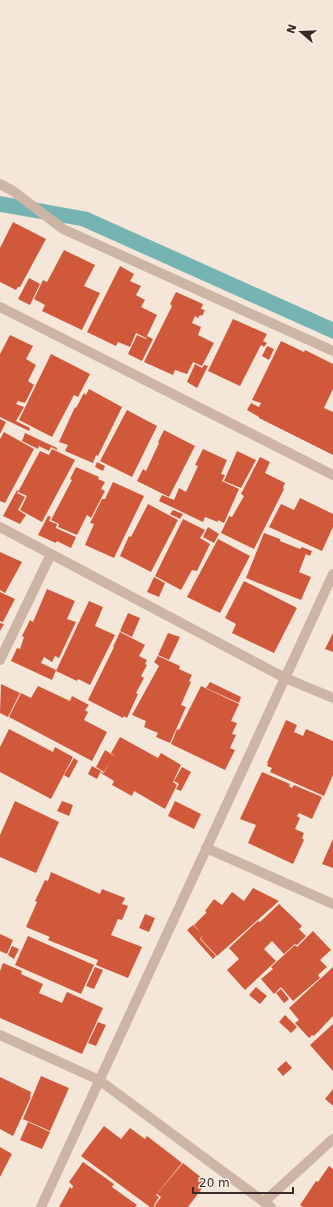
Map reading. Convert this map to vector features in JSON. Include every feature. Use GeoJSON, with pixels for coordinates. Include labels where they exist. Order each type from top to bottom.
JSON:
{"type":"FeatureCollection","features":[{"type":"Feature","properties":{"kind":"street"},"geometry":{"type":"LineString","coordinates":[[0,184],[13,191],[63,229],[333,351]]}},
{"type":"Feature","properties":{"kind":"street"},"geometry":{"type":"LineString","coordinates":[[0,308],[333,475]]}},
{"type":"Feature","properties":{"kind":"street"},"geometry":{"type":"LineString","coordinates":[[0,527],[285,678],[333,698]]}},
{"type":"Feature","properties":{"kind":"street"},"geometry":{"type":"LineString","coordinates":[[0,660],[51,554]]}},
{"type":"Feature","properties":{"kind":"street"},"geometry":{"type":"LineString","coordinates":[[41,1207],[333,574]]}},
{"type":"Feature","properties":{"kind":"street"},"geometry":{"type":"LineString","coordinates":[[206,848],[333,904]]}},
{"type":"Feature","properties":{"kind":"street"},"geometry":{"type":"LineString","coordinates":[[0,1036],[99,1080],[268,1205],[333,1139]]}},
{"type":"Feature","properties":{"kind":"water"},"geometry":{"type":"Polygon","coordinates":[[[0,196],[88,212],[333,322],[333,339],[81,226],[0,212],[0,196]]]}},
{"type":"Feature","properties":{"kind":"building"},"geometry":{"type":"Polygon","coordinates":[[[13,222],[46,239],[20,287],[16,290],[0,282],[0,248],[13,222]]]}},
{"type":"Feature","properties":{"kind":"building"},"geometry":{"type":"Polygon","coordinates":[[[64,250],[95,265],[84,286],[100,293],[82,330],[42,311],[45,305],[34,299],[43,280],[47,282],[64,250]]]}},
{"type":"Feature","properties":{"kind":"building"},"geometry":{"type":"Polygon","coordinates":[[[120,266],[134,274],[130,281],[141,286],[136,295],[145,300],[141,307],[157,315],[146,338],[136,333],[130,347],[118,342],[116,346],[87,332],[120,266]]]}},
{"type":"Feature","properties":{"kind":"building"},"geometry":{"type":"Polygon","coordinates":[[[29,278],[40,284],[30,305],[18,299],[29,278]]]}},
{"type":"Feature","properties":{"kind":"building"},"geometry":{"type":"Polygon","coordinates":[[[176,292],[203,304],[201,309],[205,310],[202,316],[200,315],[198,318],[195,316],[192,323],[201,327],[198,335],[214,343],[202,366],[193,362],[187,374],[175,370],[173,375],[144,362],[172,306],[170,304],[176,292]]]}},
{"type":"Feature","properties":{"kind":"building"},"geometry":{"type":"Polygon","coordinates":[[[233,319],[267,334],[263,341],[267,343],[264,347],[261,345],[240,386],[208,371],[233,319]]]}},
{"type":"Feature","properties":{"kind":"building"},"geometry":{"type":"Polygon","coordinates":[[[10,335],[33,346],[26,359],[36,365],[28,381],[34,385],[25,403],[18,401],[16,404],[24,407],[16,421],[30,428],[29,431],[0,417],[0,354],[10,335]]]}},
{"type":"Feature","properties":{"kind":"building"},"geometry":{"type":"Polygon","coordinates":[[[137,335],[146,339],[147,336],[153,339],[142,361],[128,354],[137,335]]]}},
{"type":"Feature","properties":{"kind":"building"},"geometry":{"type":"Polygon","coordinates":[[[281,341],[304,352],[305,350],[333,364],[333,389],[324,408],[333,412],[333,455],[259,418],[247,410],[251,403],[259,407],[261,403],[252,400],[281,341]]]}},
{"type":"Feature","properties":{"kind":"building"},"geometry":{"type":"Polygon","coordinates":[[[267,346],[274,349],[269,360],[262,356],[267,346]]]}},
{"type":"Feature","properties":{"kind":"building"},"geometry":{"type":"Polygon","coordinates":[[[51,354],[90,374],[78,397],[74,395],[52,437],[19,420],[51,354]]]}},
{"type":"Feature","properties":{"kind":"building"},"geometry":{"type":"Polygon","coordinates":[[[195,364],[202,368],[204,365],[208,366],[197,388],[187,382],[195,364]]]}},
{"type":"Feature","properties":{"kind":"building"},"geometry":{"type":"Polygon","coordinates":[[[89,389],[122,407],[98,456],[96,455],[93,463],[65,451],[68,445],[59,442],[75,407],[76,408],[84,393],[86,395],[89,389]]]}},
{"type":"Feature","properties":{"kind":"building"},"geometry":{"type":"Polygon","coordinates":[[[127,410],[157,426],[132,477],[100,461],[127,410]]]}},
{"type":"Feature","properties":{"kind":"building"},"geometry":{"type":"Polygon","coordinates":[[[0,419],[6,422],[0,434],[0,419]]]}},
{"type":"Feature","properties":{"kind":"building"},"geometry":{"type":"Polygon","coordinates":[[[164,430],[195,446],[169,497],[137,481],[143,469],[146,471],[164,430]]]}},
{"type":"Feature","properties":{"kind":"building"},"geometry":{"type":"Polygon","coordinates":[[[4,432],[34,449],[5,503],[0,501],[0,439],[4,432]]]}},
{"type":"Feature","properties":{"kind":"building"},"geometry":{"type":"Polygon","coordinates":[[[25,433],[57,448],[57,450],[51,447],[49,451],[39,446],[38,449],[22,441],[25,433]]]}},
{"type":"Feature","properties":{"kind":"building"},"geometry":{"type":"Polygon","coordinates":[[[52,449],[75,460],[42,522],[20,510],[27,496],[18,492],[40,451],[49,455],[52,449]]]}},
{"type":"Feature","properties":{"kind":"building"},"geometry":{"type":"Polygon","coordinates":[[[203,449],[227,460],[221,474],[225,475],[222,481],[239,489],[224,523],[205,517],[203,522],[159,501],[162,495],[174,500],[179,488],[186,492],[198,466],[195,465],[203,449]]]}},
{"type":"Feature","properties":{"kind":"building"},"geometry":{"type":"Polygon","coordinates":[[[237,451],[256,460],[241,488],[224,481],[237,451]]]}},
{"type":"Feature","properties":{"kind":"building"},"geometry":{"type":"Polygon","coordinates":[[[260,457],[270,462],[265,473],[285,483],[284,489],[254,549],[221,533],[229,516],[232,517],[244,496],[241,494],[260,457]]]}},
{"type":"Feature","properties":{"kind":"building"},"geometry":{"type":"Polygon","coordinates":[[[97,462],[105,466],[103,471],[95,467],[97,462]]]}},
{"type":"Feature","properties":{"kind":"building"},"geometry":{"type":"Polygon","coordinates":[[[76,467],[99,477],[98,479],[105,482],[101,489],[105,491],[91,518],[87,515],[77,535],[58,527],[59,524],[51,520],[72,480],[70,479],[76,467]]]}},
{"type":"Feature","properties":{"kind":"building"},"geometry":{"type":"Polygon","coordinates":[[[113,482],[144,496],[114,558],[85,545],[94,524],[90,523],[102,499],[105,499],[113,482]]]}},
{"type":"Feature","properties":{"kind":"building"},"geometry":{"type":"Polygon","coordinates":[[[17,490],[17,493],[25,497],[18,510],[26,515],[20,524],[3,516],[17,490]]]}},
{"type":"Feature","properties":{"kind":"building"},"geometry":{"type":"Polygon","coordinates":[[[300,498],[333,514],[333,527],[322,551],[269,527],[281,504],[294,510],[300,498]]]}},
{"type":"Feature","properties":{"kind":"building"},"geometry":{"type":"Polygon","coordinates":[[[148,504],[178,520],[151,572],[120,556],[129,536],[131,537],[148,504]]]}},
{"type":"Feature","properties":{"kind":"building"},"geometry":{"type":"Polygon","coordinates":[[[173,510],[183,514],[180,519],[170,514],[173,510]]]}},
{"type":"Feature","properties":{"kind":"building"},"geometry":{"type":"Polygon","coordinates":[[[48,516],[51,517],[49,521],[57,524],[56,528],[76,537],[71,548],[57,541],[56,543],[38,535],[48,516]]]}},
{"type":"Feature","properties":{"kind":"building"},"geometry":{"type":"Polygon","coordinates":[[[183,519],[205,530],[200,538],[210,544],[197,571],[192,570],[181,590],[155,576],[183,519]]]}},
{"type":"Feature","properties":{"kind":"building"},"geometry":{"type":"Polygon","coordinates":[[[208,527],[219,534],[214,543],[203,537],[208,527]]]}},
{"type":"Feature","properties":{"kind":"building"},"geometry":{"type":"Polygon","coordinates":[[[264,533],[300,549],[302,547],[312,551],[310,556],[306,554],[299,572],[311,577],[301,600],[246,578],[264,533]]]}},
{"type":"Feature","properties":{"kind":"building"},"geometry":{"type":"Polygon","coordinates":[[[218,539],[250,556],[220,613],[187,597],[218,539]]]}},
{"type":"Feature","properties":{"kind":"building"},"geometry":{"type":"Polygon","coordinates":[[[0,552],[22,562],[5,593],[0,590],[0,552]]]}},
{"type":"Feature","properties":{"kind":"building"},"geometry":{"type":"Polygon","coordinates":[[[154,577],[165,583],[159,597],[147,592],[154,577]]]}},
{"type":"Feature","properties":{"kind":"building"},"geometry":{"type":"Polygon","coordinates":[[[244,581],[297,608],[274,653],[232,633],[236,624],[225,618],[244,581]]]}},
{"type":"Feature","properties":{"kind":"building"},"geometry":{"type":"Polygon","coordinates":[[[47,589],[75,601],[67,619],[76,622],[59,658],[55,656],[52,662],[44,657],[41,663],[56,670],[52,680],[11,661],[17,648],[20,649],[24,637],[22,636],[30,620],[33,622],[47,589]]]}},
{"type":"Feature","properties":{"kind":"building"},"geometry":{"type":"Polygon","coordinates":[[[0,592],[15,599],[3,622],[0,621],[0,592]]]}},
{"type":"Feature","properties":{"kind":"building"},"geometry":{"type":"Polygon","coordinates":[[[89,601],[103,607],[95,626],[115,635],[90,685],[78,679],[77,681],[56,671],[89,601]]]}},
{"type":"Feature","properties":{"kind":"building"},"geometry":{"type":"Polygon","coordinates":[[[128,613],[140,618],[132,637],[120,631],[128,613]]]}},
{"type":"Feature","properties":{"kind":"building"},"geometry":{"type":"Polygon","coordinates":[[[0,623],[4,624],[0,631],[0,623]]]}},
{"type":"Feature","properties":{"kind":"building"},"geometry":{"type":"Polygon","coordinates":[[[120,632],[145,645],[139,656],[147,660],[145,664],[147,665],[141,676],[144,678],[136,693],[138,694],[127,718],[124,716],[123,718],[88,700],[120,632]]]}},
{"type":"Feature","properties":{"kind":"building"},"geometry":{"type":"Polygon","coordinates":[[[168,633],[180,637],[169,660],[158,655],[168,633]]]}},
{"type":"Feature","properties":{"kind":"building"},"geometry":{"type":"Polygon","coordinates":[[[333,633],[333,652],[325,649],[333,633]]]}},
{"type":"Feature","properties":{"kind":"building"},"geometry":{"type":"Polygon","coordinates":[[[158,656],[180,666],[179,669],[192,675],[189,681],[191,682],[181,705],[186,707],[170,743],[156,737],[158,733],[144,727],[146,721],[132,715],[159,666],[154,662],[158,656]]]}},
{"type":"Feature","properties":{"kind":"building"},"geometry":{"type":"Polygon","coordinates":[[[210,682],[241,697],[239,703],[206,688],[210,682]]]}},
{"type":"Feature","properties":{"kind":"building"},"geometry":{"type":"Polygon","coordinates":[[[1,684],[20,693],[8,717],[0,713],[1,684]]]}},
{"type":"Feature","properties":{"kind":"building"},"geometry":{"type":"Polygon","coordinates":[[[38,686],[70,701],[72,696],[89,705],[85,710],[88,712],[84,720],[107,732],[92,761],[9,717],[21,693],[31,698],[38,686]]]}},
{"type":"Feature","properties":{"kind":"building"},"geometry":{"type":"Polygon","coordinates":[[[201,686],[239,704],[231,721],[237,723],[232,734],[236,735],[230,748],[235,750],[225,770],[171,744],[177,729],[179,730],[201,686]]]}},
{"type":"Feature","properties":{"kind":"building"},"geometry":{"type":"Polygon","coordinates":[[[286,720],[297,725],[294,732],[303,736],[306,729],[333,741],[333,775],[324,796],[270,772],[272,768],[267,766],[286,720]]]}},
{"type":"Feature","properties":{"kind":"building"},"geometry":{"type":"Polygon","coordinates":[[[9,729],[53,752],[55,747],[73,757],[51,799],[0,772],[0,747],[9,729]]]}},
{"type":"Feature","properties":{"kind":"building"},"geometry":{"type":"Polygon","coordinates":[[[120,737],[158,758],[161,753],[181,765],[173,782],[177,785],[165,809],[134,791],[132,796],[112,785],[114,781],[101,773],[104,773],[110,761],[104,772],[96,767],[105,750],[116,757],[111,753],[120,737]]]}},
{"type":"Feature","properties":{"kind":"building"},"geometry":{"type":"Polygon","coordinates":[[[74,758],[78,761],[69,778],[64,775],[74,758]]]}},
{"type":"Feature","properties":{"kind":"building"},"geometry":{"type":"Polygon","coordinates":[[[92,766],[101,771],[97,779],[88,774],[92,766]]]}},
{"type":"Feature","properties":{"kind":"building"},"geometry":{"type":"Polygon","coordinates":[[[182,767],[191,772],[181,791],[176,789],[179,784],[174,781],[182,767]]]}},
{"type":"Feature","properties":{"kind":"building"},"geometry":{"type":"Polygon","coordinates":[[[262,772],[290,784],[289,786],[292,788],[294,785],[322,797],[312,819],[299,813],[297,816],[300,818],[295,829],[304,833],[302,838],[304,840],[293,864],[248,843],[256,825],[240,819],[262,772]]]}},
{"type":"Feature","properties":{"kind":"building"},"geometry":{"type":"Polygon","coordinates":[[[15,801],[59,822],[36,873],[0,857],[0,835],[15,801]]]}},
{"type":"Feature","properties":{"kind":"building"},"geometry":{"type":"Polygon","coordinates":[[[62,801],[73,805],[69,816],[57,811],[62,801]]]}},
{"type":"Feature","properties":{"kind":"building"},"geometry":{"type":"Polygon","coordinates":[[[175,801],[201,814],[194,829],[168,816],[175,801]]]}},
{"type":"Feature","properties":{"kind":"building"},"geometry":{"type":"Polygon","coordinates":[[[333,839],[333,868],[322,864],[333,839]]]}},
{"type":"Feature","properties":{"kind":"building"},"geometry":{"type":"Polygon","coordinates":[[[51,872],[100,894],[102,889],[125,898],[122,904],[128,906],[122,920],[118,919],[111,935],[142,947],[128,978],[96,965],[98,960],[48,940],[50,937],[26,927],[37,902],[35,901],[45,880],[48,881],[51,872]]]}},
{"type":"Feature","properties":{"kind":"building"},"geometry":{"type":"Polygon","coordinates":[[[253,888],[279,901],[217,956],[201,939],[203,935],[200,939],[216,956],[213,959],[187,930],[193,925],[201,933],[194,925],[207,912],[205,911],[214,899],[222,905],[232,892],[244,901],[253,888]]]}},
{"type":"Feature","properties":{"kind":"building"},"geometry":{"type":"Polygon","coordinates":[[[279,904],[302,926],[299,929],[306,936],[297,945],[295,944],[284,954],[272,941],[264,949],[276,961],[245,990],[227,970],[239,959],[229,948],[279,904]]]}},
{"type":"Feature","properties":{"kind":"building"},"geometry":{"type":"Polygon","coordinates":[[[145,914],[155,918],[149,932],[139,928],[145,914]]]}},
{"type":"Feature","properties":{"kind":"building"},"geometry":{"type":"Polygon","coordinates":[[[313,931],[331,950],[320,960],[327,967],[318,975],[320,978],[293,1001],[281,987],[274,994],[261,979],[273,969],[271,967],[295,945],[297,947],[313,931]]]}},
{"type":"Feature","properties":{"kind":"building"},"geometry":{"type":"Polygon","coordinates":[[[0,934],[13,940],[7,954],[0,951],[0,934]]]}},
{"type":"Feature","properties":{"kind":"building"},"geometry":{"type":"Polygon","coordinates":[[[28,936],[94,965],[81,994],[15,965],[28,936]]]}},
{"type":"Feature","properties":{"kind":"building"},"geometry":{"type":"Polygon","coordinates":[[[12,946],[19,949],[14,959],[8,955],[12,946]]]}},
{"type":"Feature","properties":{"kind":"building"},"geometry":{"type":"Polygon","coordinates":[[[3,963],[22,971],[21,974],[43,984],[39,993],[62,1003],[67,992],[103,1008],[82,1054],[0,1018],[0,971],[3,963]]]}},
{"type":"Feature","properties":{"kind":"building"},"geometry":{"type":"Polygon","coordinates":[[[95,967],[103,970],[94,989],[86,986],[95,967]]]}},
{"type":"Feature","properties":{"kind":"building"},"geometry":{"type":"Polygon","coordinates":[[[333,967],[333,1016],[314,1036],[312,1035],[309,1038],[295,1023],[299,1020],[289,1008],[333,967]]]}},
{"type":"Feature","properties":{"kind":"building"},"geometry":{"type":"Polygon","coordinates":[[[256,987],[267,996],[260,1004],[249,995],[256,987]]]}},
{"type":"Feature","properties":{"kind":"building"},"geometry":{"type":"Polygon","coordinates":[[[281,989],[289,999],[284,1003],[276,993],[281,989]]]}},
{"type":"Feature","properties":{"kind":"building"},"geometry":{"type":"Polygon","coordinates":[[[285,1015],[297,1027],[291,1033],[279,1022],[285,1015]]]}},
{"type":"Feature","properties":{"kind":"building"},"geometry":{"type":"Polygon","coordinates":[[[98,1022],[106,1025],[96,1046],[88,1043],[98,1022]]]}},
{"type":"Feature","properties":{"kind":"building"},"geometry":{"type":"Polygon","coordinates":[[[333,1024],[333,1071],[310,1045],[333,1024]]]}},
{"type":"Feature","properties":{"kind":"building"},"geometry":{"type":"Polygon","coordinates":[[[286,1061],[292,1068],[283,1076],[277,1069],[286,1061]]]}},
{"type":"Feature","properties":{"kind":"building"},"geometry":{"type":"Polygon","coordinates":[[[41,1076],[69,1088],[50,1131],[23,1119],[41,1076]]]}},
{"type":"Feature","properties":{"kind":"building"},"geometry":{"type":"Polygon","coordinates":[[[0,1077],[31,1092],[31,1097],[13,1136],[0,1129],[0,1077]]]}},
{"type":"Feature","properties":{"kind":"building"},"geometry":{"type":"Polygon","coordinates":[[[333,1089],[333,1105],[332,1105],[325,1099],[333,1089]]]}},
{"type":"Feature","properties":{"kind":"building"},"geometry":{"type":"Polygon","coordinates":[[[28,1122],[50,1132],[42,1149],[20,1140],[28,1122]]]}},
{"type":"Feature","properties":{"kind":"building"},"geometry":{"type":"Polygon","coordinates":[[[104,1126],[121,1139],[130,1128],[145,1139],[147,1136],[182,1163],[156,1195],[159,1197],[154,1207],[150,1207],[81,1156],[104,1126]]]}},
{"type":"Feature","properties":{"kind":"building"},"geometry":{"type":"Polygon","coordinates":[[[0,1147],[12,1154],[0,1177],[0,1147]]]}},
{"type":"Feature","properties":{"kind":"building"},"geometry":{"type":"Polygon","coordinates":[[[83,1162],[114,1184],[112,1187],[137,1205],[135,1207],[59,1207],[70,1187],[72,1189],[73,1186],[69,1182],[83,1162]]]}},
{"type":"Feature","properties":{"kind":"building"},"geometry":{"type":"Polygon","coordinates":[[[183,1163],[207,1182],[188,1207],[155,1207],[161,1197],[157,1194],[183,1163]]]}},
{"type":"Feature","properties":{"kind":"building"},"geometry":{"type":"Polygon","coordinates":[[[329,1166],[333,1169],[333,1207],[303,1207],[300,1205],[316,1181],[318,1182],[329,1166]]]}}]}
